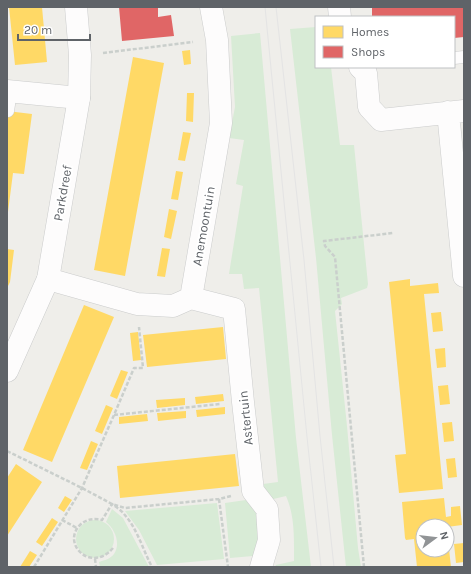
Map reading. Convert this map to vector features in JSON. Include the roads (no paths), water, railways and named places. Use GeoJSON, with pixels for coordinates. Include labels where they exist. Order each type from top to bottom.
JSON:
{"type":"FeatureCollection","features":[{"type":"Feature","properties":{"kind":"street","name":"Parkdreef"},"geometry":{"type":"LineString","coordinates":[[7,371],[48,279],[78,98],[80,55],[76,7]]}},
{"type":"Feature","properties":{"kind":"street","name":"Anemoontuin"},"geometry":{"type":"LineString","coordinates":[[191,298],[221,123],[218,40],[211,7]]}},
{"type":"Feature","properties":{"kind":"street"},"geometry":{"type":"LineString","coordinates":[[368,69],[369,107],[381,120],[456,112],[464,276]]}},
{"type":"Feature","properties":{"kind":"street"},"geometry":{"type":"LineString","coordinates":[[9,98],[78,98]]}},
{"type":"Feature","properties":{"kind":"street"},"geometry":{"type":"LineString","coordinates":[[48,279],[137,304],[173,306],[191,298]]}},
{"type":"Feature","properties":{"kind":"street","name":"Astertuin"},"geometry":{"type":"LineString","coordinates":[[191,298],[234,310],[253,491],[267,509],[269,540],[257,567]]}},
{"type":"Feature","properties":{"kind":"tram line"},"geometry":{"type":"LineString","coordinates":[[265,7],[321,567]]}},
{"type":"Feature","properties":{"kind":"tram line"},"geometry":{"type":"LineString","coordinates":[[276,7],[304,260],[334,567]]}}]}
